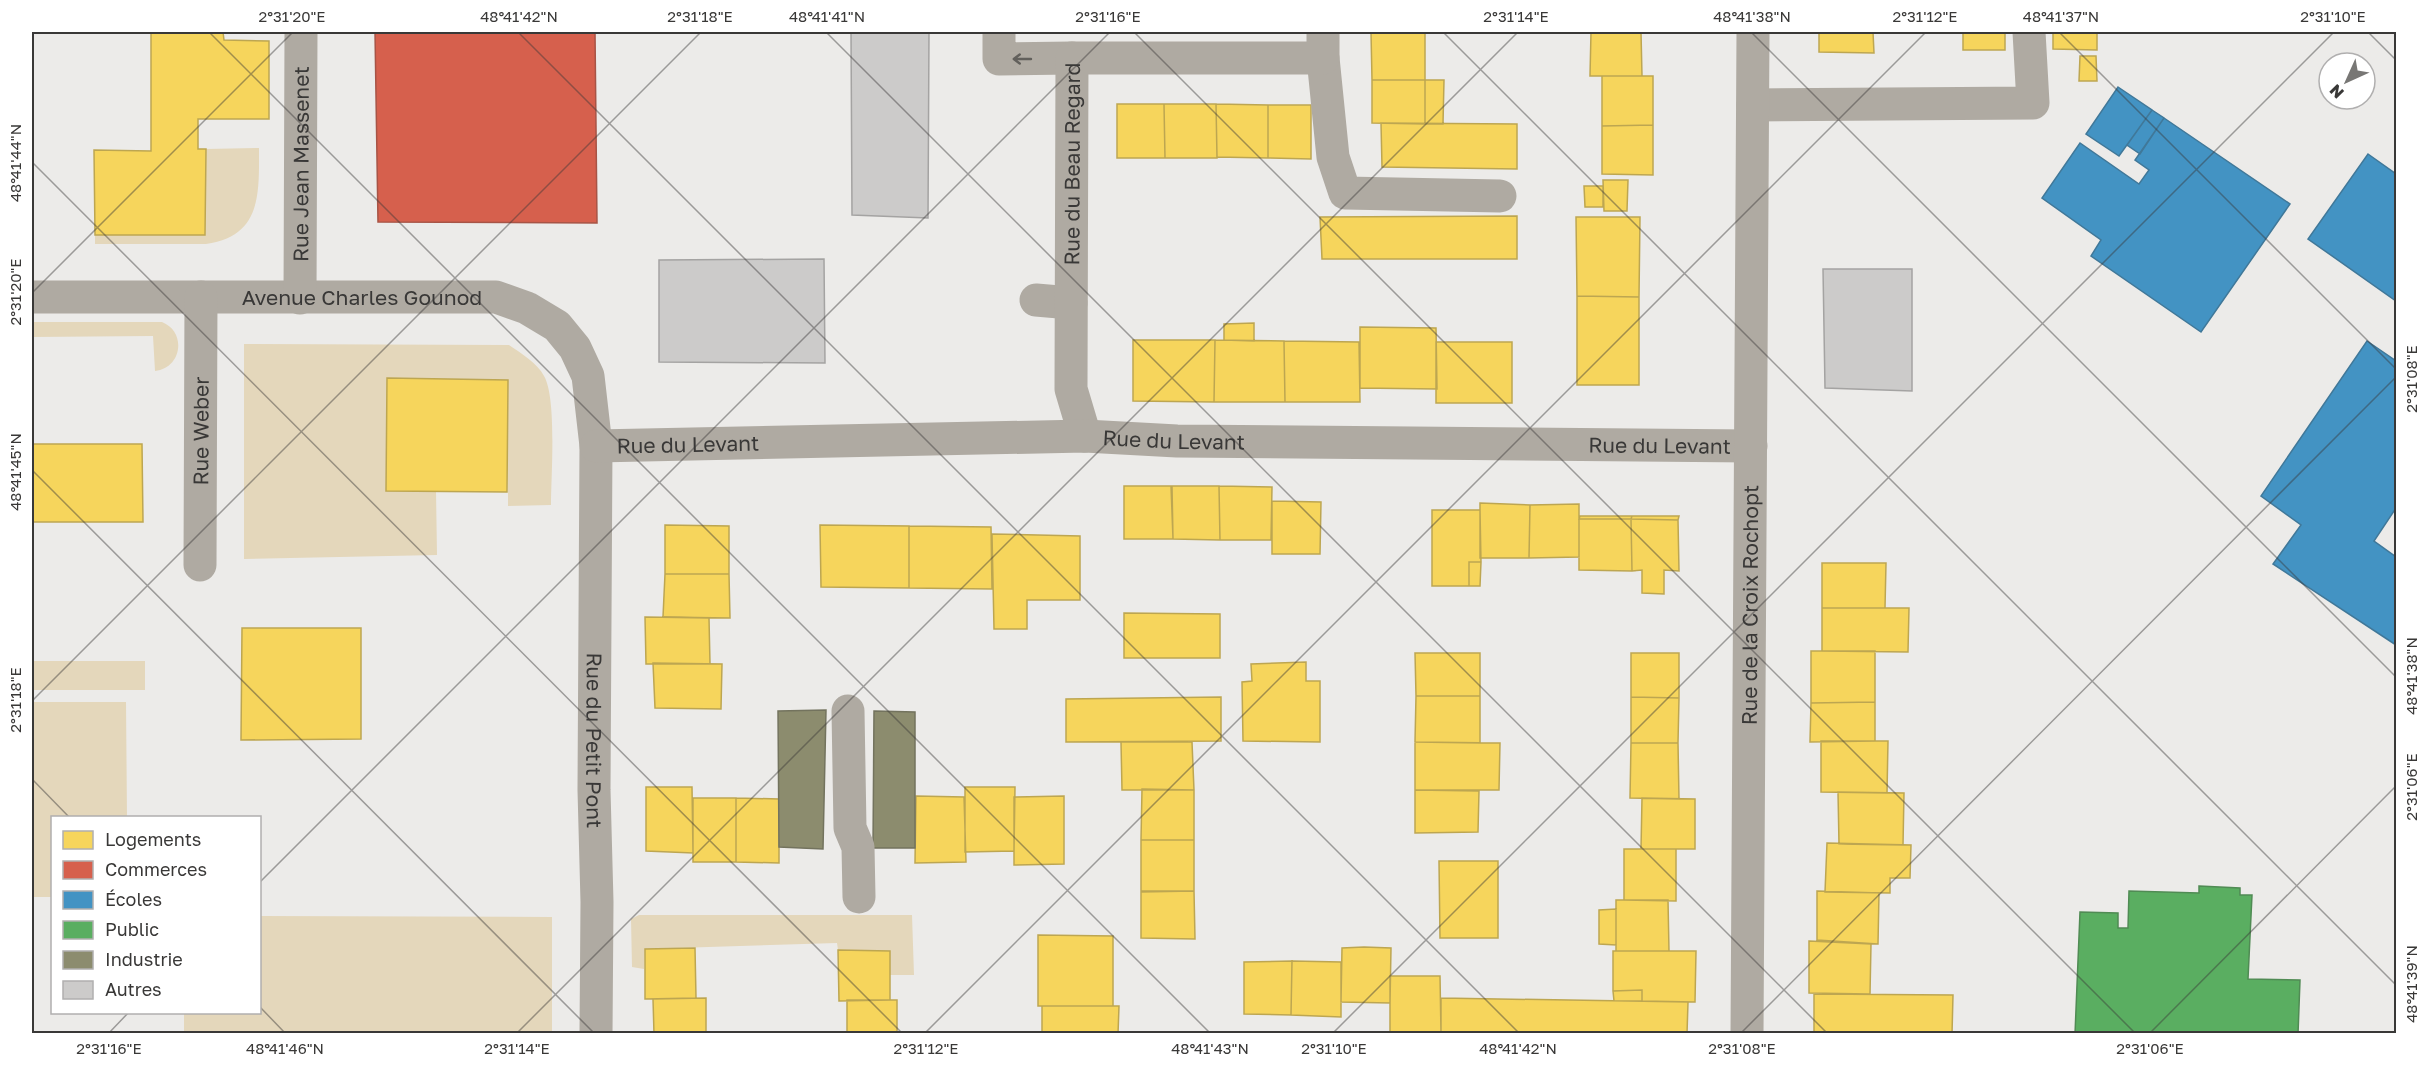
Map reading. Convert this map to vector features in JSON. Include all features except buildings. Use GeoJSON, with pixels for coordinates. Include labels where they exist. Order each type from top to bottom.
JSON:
{"type":"FeatureCollection","features":[{"type":"Feature","properties":{"kind":"street","name":"Rue Jean Massenet"},"geometry":{"type":"LineString","coordinates":[[300,298],[301,32]]}},
{"type":"Feature","properties":{"kind":"street"},"geometry":{"type":"LineString","coordinates":[[999,32],[999,59],[1072,58]]}},
{"type":"Feature","properties":{"kind":"street","name":"Rue de la Croix Rochopt"},"geometry":{"type":"LineString","coordinates":[[1747,1034],[1754,32]]}},
{"type":"Feature","properties":{"kind":"street"},"geometry":{"type":"LineString","coordinates":[[1753,105],[2033,103],[2029,32]]}},
{"type":"Feature","properties":{"kind":"street"},"geometry":{"type":"LineString","coordinates":[[1323,45],[1333,157],[1346,193],[1500,196]]}},
{"type":"Feature","properties":{"kind":"street","name":"Rue du Beau Regard"},"geometry":{"type":"LineString","coordinates":[[1085,436],[1071,389],[1072,58],[1323,45]]}},
{"type":"Feature","properties":{"kind":"street","name":"Avenue Charles Gounod"},"geometry":{"type":"LineString","coordinates":[[32,297],[496,297],[527,308],[557,326],[579,358],[588,376],[596,446]]}},
{"type":"Feature","properties":{"kind":"street","name":"Rue Weber"},"geometry":{"type":"LineString","coordinates":[[200,565],[201,297]]}},
{"type":"Feature","properties":{"kind":"street"},"geometry":{"type":"LineString","coordinates":[[1036,300],[1071,303]]}},
{"type":"Feature","properties":{"kind":"street","name":"Rue du Levant"},"geometry":{"type":"LineString","coordinates":[[596,446],[1085,436],[1177,441],[1751,446]]}},
{"type":"Feature","properties":{"kind":"street","name":"Rue du Petit Pont"},"geometry":{"type":"LineString","coordinates":[[596,446],[594,790],[597,903],[596,1034]]}},
{"type":"Feature","properties":{"kind":"street"},"geometry":{"type":"LineString","coordinates":[[848,711],[850,828],[858,847],[859,897]]}},
{"type":"Feature","properties":{"kind":"shaded area"},"geometry":{"type":"Polygon","coordinates":[[[259,148],[257,196],[247,222],[238,232],[206,244],[95,244],[95,235],[206,149],[259,148]]]}},
{"type":"Feature","properties":{"kind":"shaded area"},"geometry":{"type":"Polygon","coordinates":[[[32,322],[162,322],[175,333],[178,349],[171,363],[155,371],[153,336],[32,337],[32,322]]]}},
{"type":"Feature","properties":{"kind":"shaded area"},"geometry":{"type":"Polygon","coordinates":[[[244,344],[509,345],[538,367],[548,387],[552,419],[551,505],[508,506],[508,380],[387,378],[386,491],[436,491],[437,555],[244,559],[244,344]]]}},
{"type":"Feature","properties":{"kind":"shaded area"},"geometry":{"type":"Polygon","coordinates":[[[32,661],[145,661],[145,690],[32,690],[32,661]]]}},
{"type":"Feature","properties":{"kind":"shaded area"},"geometry":{"type":"Polygon","coordinates":[[[32,702],[126,702],[127,816],[51,816],[51,897],[32,897],[32,702]]]}},
{"type":"Feature","properties":{"kind":"shaded area"},"geometry":{"type":"Polygon","coordinates":[[[639,915],[912,915],[914,975],[890,975],[890,951],[838,950],[837,943],[645,949],[644,969],[632,967],[631,919],[639,915]]]}},
{"type":"Feature","properties":{"kind":"shaded area"},"geometry":{"type":"Polygon","coordinates":[[[261,916],[552,917],[552,1033],[184,1033],[184,1014],[261,1014],[261,916]]]}}]}
